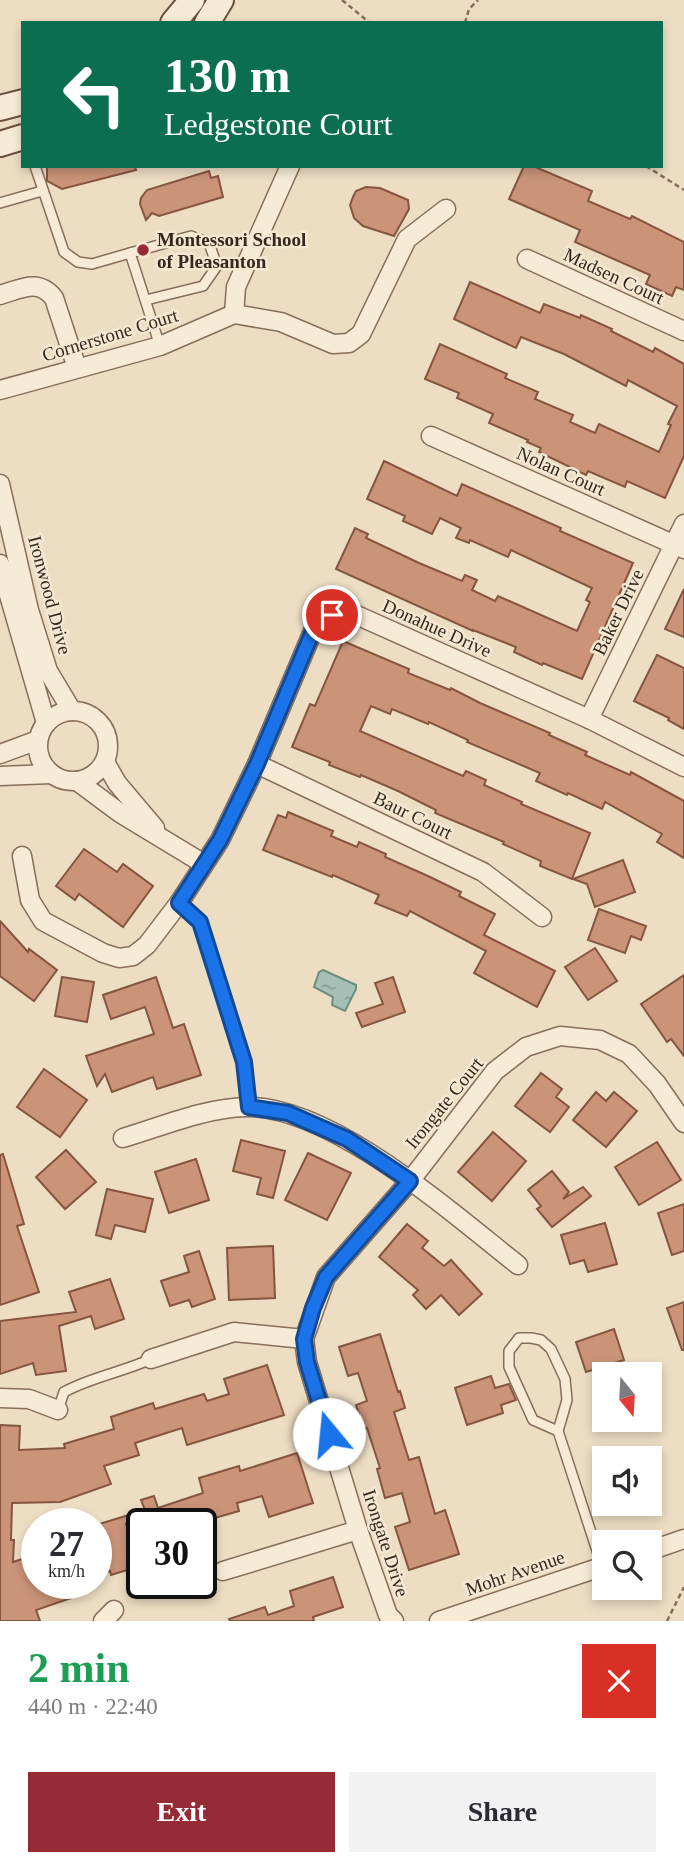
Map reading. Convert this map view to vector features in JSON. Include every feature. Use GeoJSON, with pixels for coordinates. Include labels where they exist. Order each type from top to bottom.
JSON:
{"type":"FeatureCollection","features":[{"type":"Feature","properties":{"kind":"street"},"geometry":{"type":"LineString","coordinates":[[175,21],[192,0]]}},
{"type":"Feature","properties":{"kind":"street"},"geometry":{"type":"LineString","coordinates":[[208,21],[221,0]]}},
{"type":"Feature","properties":{"kind":"street"},"geometry":{"type":"LineString","coordinates":[[0,108],[21,103]]}},
{"type":"Feature","properties":{"kind":"street"},"geometry":{"type":"LineString","coordinates":[[0,144],[21,138]]}},
{"type":"Feature","properties":{"kind":"street"},"geometry":{"type":"LineString","coordinates":[[289,168],[236,287],[233,314],[281,322],[333,344],[349,343],[361,334],[407,239],[446,209]]}},
{"type":"Feature","properties":{"kind":"street","name":"Madsen Court"},"geometry":{"type":"LineString","coordinates":[[527,259],[684,331]]}},
{"type":"Feature","properties":{"kind":"street"},"geometry":{"type":"LineString","coordinates":[[0,295],[34,286],[47,289],[54,298],[77,368]]}},
{"type":"Feature","properties":{"kind":"street","name":"Cornerstone Court"},"geometry":{"type":"LineString","coordinates":[[0,390],[160,346],[233,314]]}},
{"type":"Feature","properties":{"kind":"street","name":"Nolan Court"},"geometry":{"type":"LineString","coordinates":[[431,436],[679,547]]}},
{"type":"Feature","properties":{"kind":"street","name":"Ironwood Drive"},"geometry":{"type":"LineString","coordinates":[[0,484],[29,610],[48,671],[72,710]]}},
{"type":"Feature","properties":{"kind":"street","name":"Baker Drive"},"geometry":{"type":"LineString","coordinates":[[589,719],[679,547],[684,524]]}},
{"type":"Feature","properties":{"kind":"street","name":"Ironwood Drive"},"geometry":{"type":"LineString","coordinates":[[0,564],[46,723]]}},
{"type":"Feature","properties":{"kind":"street","name":"Donahue Drive"},"geometry":{"type":"LineString","coordinates":[[22,856],[30,900],[43,921],[103,953],[119,958],[133,956],[147,945],[179,903],[220,840],[257,764],[313,631],[332,615],[352,613],[589,719],[684,767]]}},
{"type":"Feature","properties":{"kind":"street"},"geometry":{"type":"LineString","coordinates":[[0,776],[51,774],[68,781],[77,781],[94,774],[105,762],[108,746],[104,728],[90,715],[72,710],[53,716],[46,723],[38,740],[40,760],[51,774]]}},
{"type":"Feature","properties":{"kind":"street"},"geometry":{"type":"LineString","coordinates":[[0,754],[38,740]]}},
{"type":"Feature","properties":{"kind":"street"},"geometry":{"type":"LineString","coordinates":[[105,762],[117,783],[164,838]]}},
{"type":"Feature","properties":{"kind":"street","name":"Baur Court"},"geometry":{"type":"LineString","coordinates":[[257,764],[483,872],[542,917]]}},
{"type":"Feature","properties":{"kind":"street"},"geometry":{"type":"LineString","coordinates":[[77,781],[120,813],[204,864]]}},
{"type":"Feature","properties":{"kind":"street","name":"Irongate Court"},"geometry":{"type":"LineString","coordinates":[[410,1181],[495,1071],[526,1047],[559,1036],[600,1040],[629,1054],[657,1084],[684,1123]]}},
{"type":"Feature","properties":{"kind":"street"},"geometry":{"type":"LineString","coordinates":[[123,1138],[220,1110],[249,1107],[288,1113],[347,1139],[410,1181],[518,1265]]}},
{"type":"Feature","properties":{"kind":"street"},"geometry":{"type":"LineString","coordinates":[[151,1359],[234,1332],[304,1339],[326,1277],[410,1181]]}},
{"type":"Feature","properties":{"kind":"street","name":"Irongate Drive"},"geometry":{"type":"LineString","coordinates":[[304,1339],[307,1362],[358,1530],[388,1615],[394,1621]]}},
{"type":"Feature","properties":{"kind":"street"},"geometry":{"type":"LineString","coordinates":[[0,1398],[29,1399],[58,1410]]}},
{"type":"Feature","properties":{"kind":"street"},"geometry":{"type":"LineString","coordinates":[[223,1571],[358,1530]]}},
{"type":"Feature","properties":{"kind":"street"},"geometry":{"type":"LineString","coordinates":[[662,1547],[684,1539]]}},
{"type":"Feature","properties":{"kind":"street","name":"Mohr Avenue"},"geometry":{"type":"LineString","coordinates":[[439,1621],[592,1570]]}},
{"type":"Feature","properties":{"kind":"lane"},"geometry":{"type":"LineString","coordinates":[[36,168],[64,252],[78,262],[92,264],[191,236],[209,243],[217,266],[203,286],[146,300]]}},
{"type":"Feature","properties":{"kind":"lane"},"geometry":{"type":"LineString","coordinates":[[0,203],[42,191]]}},
{"type":"Feature","properties":{"kind":"lane"},"geometry":{"type":"LineString","coordinates":[[130,253],[160,346]]}},
{"type":"Feature","properties":{"kind":"lane"},"geometry":{"type":"LineString","coordinates":[[179,903],[200,922],[244,1062],[249,1107]]}},
{"type":"Feature","properties":{"kind":"lane"},"geometry":{"type":"LineString","coordinates":[[558,1431],[533,1420],[509,1367],[509,1351],[519,1338],[541,1340],[551,1349],[565,1379],[567,1400],[558,1431],[592,1533]]}},
{"type":"Feature","properties":{"kind":"lane"},"geometry":{"type":"LineString","coordinates":[[58,1410],[64,1392],[151,1359]]}},
{"type":"Feature","properties":{"kind":"path"},"geometry":{"type":"LineString","coordinates":[[342,0],[368,21]]}},
{"type":"Feature","properties":{"kind":"path"},"geometry":{"type":"LineString","coordinates":[[466,21],[469,9],[478,0]]}},
{"type":"Feature","properties":{"kind":"path"},"geometry":{"type":"LineString","coordinates":[[649,168],[684,190]]}},
{"type":"Feature","properties":{"kind":"path"},"geometry":{"type":"LineString","coordinates":[[667,1621],[684,1587]]}},
{"type":"Feature","properties":{"kind":"water"},"geometry":{"type":"Polygon","coordinates":[[[323,970],[356,985],[345,1011],[332,1005],[333,997],[314,987],[319,972],[323,970]]]}},
{"type":"Feature","properties":{"kind":"building"},"geometry":{"type":"Polygon","coordinates":[[[47,168],[136,170],[62,189],[47,181],[47,168]]]}},
{"type":"Feature","properties":{"kind":"building"},"geometry":{"type":"Polygon","coordinates":[[[523,168],[538,168],[592,191],[588,201],[630,219],[632,216],[684,242],[684,290],[676,287],[672,296],[646,284],[650,275],[575,242],[580,230],[509,199],[523,168]]]}},
{"type":"Feature","properties":{"kind":"building"},"geometry":{"type":"Polygon","coordinates":[[[209,171],[211,178],[218,176],[223,197],[159,216],[152,213],[146,220],[140,204],[147,190],[209,171]]]}},
{"type":"Feature","properties":{"kind":"building"},"geometry":{"type":"Polygon","coordinates":[[[366,187],[380,188],[408,200],[409,209],[394,236],[363,226],[354,218],[350,205],[353,197],[356,191],[366,187]]]}},
{"type":"Feature","properties":{"kind":"building"},"geometry":{"type":"Polygon","coordinates":[[[470,282],[540,313],[544,304],[580,318],[581,315],[653,352],[655,348],[684,364],[684,456],[665,498],[627,481],[625,487],[588,471],[586,475],[539,452],[541,448],[527,442],[528,440],[489,423],[493,414],[457,398],[459,393],[425,379],[440,344],[507,374],[505,378],[538,392],[535,399],[573,415],[570,422],[595,433],[599,424],[659,452],[677,406],[628,380],[626,386],[564,354],[521,337],[516,348],[454,319],[470,282]]]}},
{"type":"Feature","properties":{"kind":"building"},"geometry":{"type":"Polygon","coordinates":[[[384,461],[457,496],[462,484],[633,563],[582,679],[543,663],[542,665],[514,652],[516,647],[473,631],[336,569],[355,528],[368,534],[366,538],[419,563],[462,581],[465,575],[477,580],[472,590],[495,601],[498,596],[577,631],[590,602],[586,600],[592,588],[511,550],[508,557],[470,540],[469,543],[456,538],[461,528],[440,518],[432,534],[403,521],[405,516],[367,499],[384,461]]]}},
{"type":"Feature","properties":{"kind":"building"},"geometry":{"type":"Polygon","coordinates":[[[684,589],[684,637],[665,629],[684,589]]]}},
{"type":"Feature","properties":{"kind":"building"},"geometry":{"type":"Polygon","coordinates":[[[343,641],[409,669],[408,673],[450,690],[451,688],[550,733],[549,735],[587,752],[585,755],[630,775],[631,772],[684,801],[684,858],[657,842],[662,834],[605,802],[602,809],[568,793],[567,795],[536,781],[540,773],[467,742],[468,740],[429,722],[428,724],[392,709],[390,714],[371,706],[360,731],[463,776],[466,771],[486,780],[484,785],[522,802],[521,804],[590,833],[572,879],[540,866],[541,861],[503,844],[504,842],[435,813],[436,810],[398,791],[329,765],[330,762],[292,747],[310,704],[315,706],[343,641]]]}},
{"type":"Feature","properties":{"kind":"building"},"geometry":{"type":"Polygon","coordinates":[[[657,655],[684,668],[684,729],[668,720],[669,718],[634,701],[657,655]]]}},
{"type":"Feature","properties":{"kind":"building"},"geometry":{"type":"Polygon","coordinates":[[[288,812],[333,831],[331,836],[357,847],[359,842],[386,854],[385,857],[461,892],[459,896],[495,914],[484,935],[555,971],[537,1007],[474,973],[486,951],[410,911],[407,916],[375,903],[379,895],[263,850],[278,815],[286,818],[288,812]]]}},
{"type":"Feature","properties":{"kind":"building"},"geometry":{"type":"Polygon","coordinates":[[[84,849],[117,872],[123,864],[153,886],[123,927],[79,894],[75,900],[56,886],[84,849]]]}},
{"type":"Feature","properties":{"kind":"building"},"geometry":{"type":"Polygon","coordinates":[[[623,860],[635,892],[595,907],[587,884],[573,879],[623,860]]]}},
{"type":"Feature","properties":{"kind":"building"},"geometry":{"type":"Polygon","coordinates":[[[599,909],[646,926],[641,940],[631,936],[625,953],[588,940],[599,909]]]}},
{"type":"Feature","properties":{"kind":"building"},"geometry":{"type":"Polygon","coordinates":[[[0,921],[28,952],[29,949],[57,970],[34,1001],[0,976],[0,921]]]}},
{"type":"Feature","properties":{"kind":"building"},"geometry":{"type":"Polygon","coordinates":[[[595,948],[617,981],[588,1000],[565,967],[595,948]]]}},
{"type":"Feature","properties":{"kind":"building"},"geometry":{"type":"Polygon","coordinates":[[[684,975],[684,1056],[671,1039],[667,1042],[641,1004],[684,975]]]}},
{"type":"Feature","properties":{"kind":"building"},"geometry":{"type":"Polygon","coordinates":[[[62,977],[94,982],[87,1022],[55,1016],[62,977]]]}},
{"type":"Feature","properties":{"kind":"building"},"geometry":{"type":"Polygon","coordinates":[[[156,977],[173,1028],[184,1024],[201,1075],[157,1089],[153,1077],[112,1092],[105,1074],[97,1086],[86,1056],[154,1034],[145,1007],[111,1019],[103,995],[156,977]]]}},
{"type":"Feature","properties":{"kind":"building"},"geometry":{"type":"Polygon","coordinates":[[[393,977],[405,1012],[362,1027],[356,1013],[383,1004],[375,983],[393,977]]]}},
{"type":"Feature","properties":{"kind":"building"},"geometry":{"type":"Polygon","coordinates":[[[44,1069],[87,1100],[60,1137],[17,1107],[44,1069]]]}},
{"type":"Feature","properties":{"kind":"building"},"geometry":{"type":"Polygon","coordinates":[[[541,1073],[562,1089],[556,1097],[569,1107],[550,1132],[515,1106],[541,1073]]]}},
{"type":"Feature","properties":{"kind":"building"},"geometry":{"type":"Polygon","coordinates":[[[596,1092],[606,1101],[614,1092],[637,1111],[606,1147],[573,1120],[596,1092]]]}},
{"type":"Feature","properties":{"kind":"building"},"geometry":{"type":"Polygon","coordinates":[[[493,1132],[526,1161],[492,1201],[458,1172],[493,1132]]]}},
{"type":"Feature","properties":{"kind":"building"},"geometry":{"type":"Polygon","coordinates":[[[241,1140],[285,1151],[273,1198],[257,1194],[261,1178],[233,1171],[241,1140]]]}},
{"type":"Feature","properties":{"kind":"building"},"geometry":{"type":"Polygon","coordinates":[[[657,1142],[681,1180],[639,1205],[615,1167],[657,1142]]]}},
{"type":"Feature","properties":{"kind":"building"},"geometry":{"type":"Polygon","coordinates":[[[66,1150],[96,1182],[65,1209],[36,1177],[66,1150]]]}},
{"type":"Feature","properties":{"kind":"building"},"geometry":{"type":"Polygon","coordinates":[[[308,1153],[351,1173],[327,1220],[285,1200],[308,1153]]]}},
{"type":"Feature","properties":{"kind":"building"},"geometry":{"type":"Polygon","coordinates":[[[3,1154],[24,1224],[17,1226],[39,1292],[0,1305],[0,1155],[3,1154]]]}},
{"type":"Feature","properties":{"kind":"building"},"geometry":{"type":"Polygon","coordinates":[[[196,1159],[209,1200],[169,1213],[155,1172],[196,1159]]]}},
{"type":"Feature","properties":{"kind":"building"},"geometry":{"type":"Polygon","coordinates":[[[552,1171],[569,1192],[563,1199],[583,1187],[591,1196],[552,1227],[537,1209],[541,1206],[528,1190],[552,1171]]]}},
{"type":"Feature","properties":{"kind":"building"},"geometry":{"type":"Polygon","coordinates":[[[107,1189],[153,1199],[145,1232],[115,1225],[111,1239],[96,1235],[107,1189]]]}},
{"type":"Feature","properties":{"kind":"building"},"geometry":{"type":"Polygon","coordinates":[[[684,1204],[684,1251],[672,1255],[658,1213],[684,1204]]]}},
{"type":"Feature","properties":{"kind":"building"},"geometry":{"type":"Polygon","coordinates":[[[605,1223],[617,1264],[588,1272],[584,1260],[570,1264],[561,1235],[605,1223]]]}},
{"type":"Feature","properties":{"kind":"building"},"geometry":{"type":"Polygon","coordinates":[[[407,1224],[428,1241],[422,1248],[444,1266],[451,1260],[482,1294],[459,1315],[441,1295],[426,1309],[413,1295],[418,1290],[379,1257],[407,1224]]]}},
{"type":"Feature","properties":{"kind":"building"},"geometry":{"type":"Polygon","coordinates":[[[273,1246],[275,1298],[229,1300],[227,1248],[273,1246]]]}},
{"type":"Feature","properties":{"kind":"building"},"geometry":{"type":"Polygon","coordinates":[[[199,1251],[215,1299],[192,1307],[189,1300],[170,1306],[161,1281],[189,1272],[184,1256],[199,1251]]]}},
{"type":"Feature","properties":{"kind":"building"},"geometry":{"type":"Polygon","coordinates":[[[110,1279],[124,1319],[95,1329],[91,1316],[59,1326],[66,1371],[36,1375],[33,1363],[0,1374],[0,1321],[76,1312],[69,1292],[110,1279]]]}},
{"type":"Feature","properties":{"kind":"building"},"geometry":{"type":"Polygon","coordinates":[[[684,1302],[684,1350],[682,1350],[667,1308],[684,1302]]]}},
{"type":"Feature","properties":{"kind":"building"},"geometry":{"type":"Polygon","coordinates":[[[614,1329],[624,1360],[592,1362],[592,1370],[586,1372],[576,1342],[614,1329]]]}},
{"type":"Feature","properties":{"kind":"building"},"geometry":{"type":"Polygon","coordinates":[[[380,1334],[405,1408],[394,1412],[409,1460],[419,1457],[435,1514],[445,1510],[459,1554],[409,1570],[395,1527],[410,1522],[402,1493],[385,1498],[377,1469],[380,1468],[356,1405],[367,1401],[358,1373],[348,1376],[339,1347],[380,1334]]]}},
{"type":"Feature","properties":{"kind":"building"},"geometry":{"type":"Polygon","coordinates":[[[267,1365],[284,1415],[187,1445],[182,1428],[135,1443],[139,1455],[104,1466],[111,1484],[60,1502],[12,1503],[13,1562],[21,1559],[21,1599],[68,1599],[36,1610],[40,1621],[0,1621],[0,1425],[20,1426],[19,1450],[65,1448],[64,1444],[114,1429],[111,1417],[153,1403],[155,1409],[204,1394],[207,1401],[229,1394],[224,1379],[267,1365]]]}},
{"type":"Feature","properties":{"kind":"building"},"geometry":{"type":"Polygon","coordinates":[[[491,1376],[495,1388],[509,1384],[516,1400],[501,1405],[503,1413],[467,1425],[455,1388],[491,1376]]]}},
{"type":"Feature","properties":{"kind":"building"},"geometry":{"type":"Polygon","coordinates":[[[297,1453],[313,1503],[269,1517],[262,1496],[237,1503],[239,1511],[217,1517],[217,1508],[158,1508],[203,1493],[199,1478],[239,1466],[240,1471],[297,1453]]]}},
{"type":"Feature","properties":{"kind":"building"},"geometry":{"type":"Polygon","coordinates":[[[154,1496],[158,1508],[144,1508],[141,1500],[154,1496]]]}},
{"type":"Feature","properties":{"kind":"building"},"geometry":{"type":"Polygon","coordinates":[[[126,1516],[126,1570],[112,1575],[112,1520],[126,1516]]]}},
{"type":"Feature","properties":{"kind":"building"},"geometry":{"type":"Polygon","coordinates":[[[333,1577],[343,1607],[313,1617],[314,1621],[229,1619],[265,1607],[268,1615],[294,1606],[290,1591],[333,1577]]]}},
{"type":"Feature","properties":{"kind":"place","name":"Montessori School of Pleasanton"},"geometry":{"type":"Point","coordinates":[143,250]}},
{"type":"Feature","properties":{"kind":"route"},"geometry":{"type":"LineString","coordinates":[[329,1434],[307,1362],[304,1339],[313,1308],[326,1277],[410,1181],[347,1139],[288,1113],[249,1107],[244,1062],[200,922],[179,903],[220,840],[257,764],[313,631],[332,615]]}}]}
